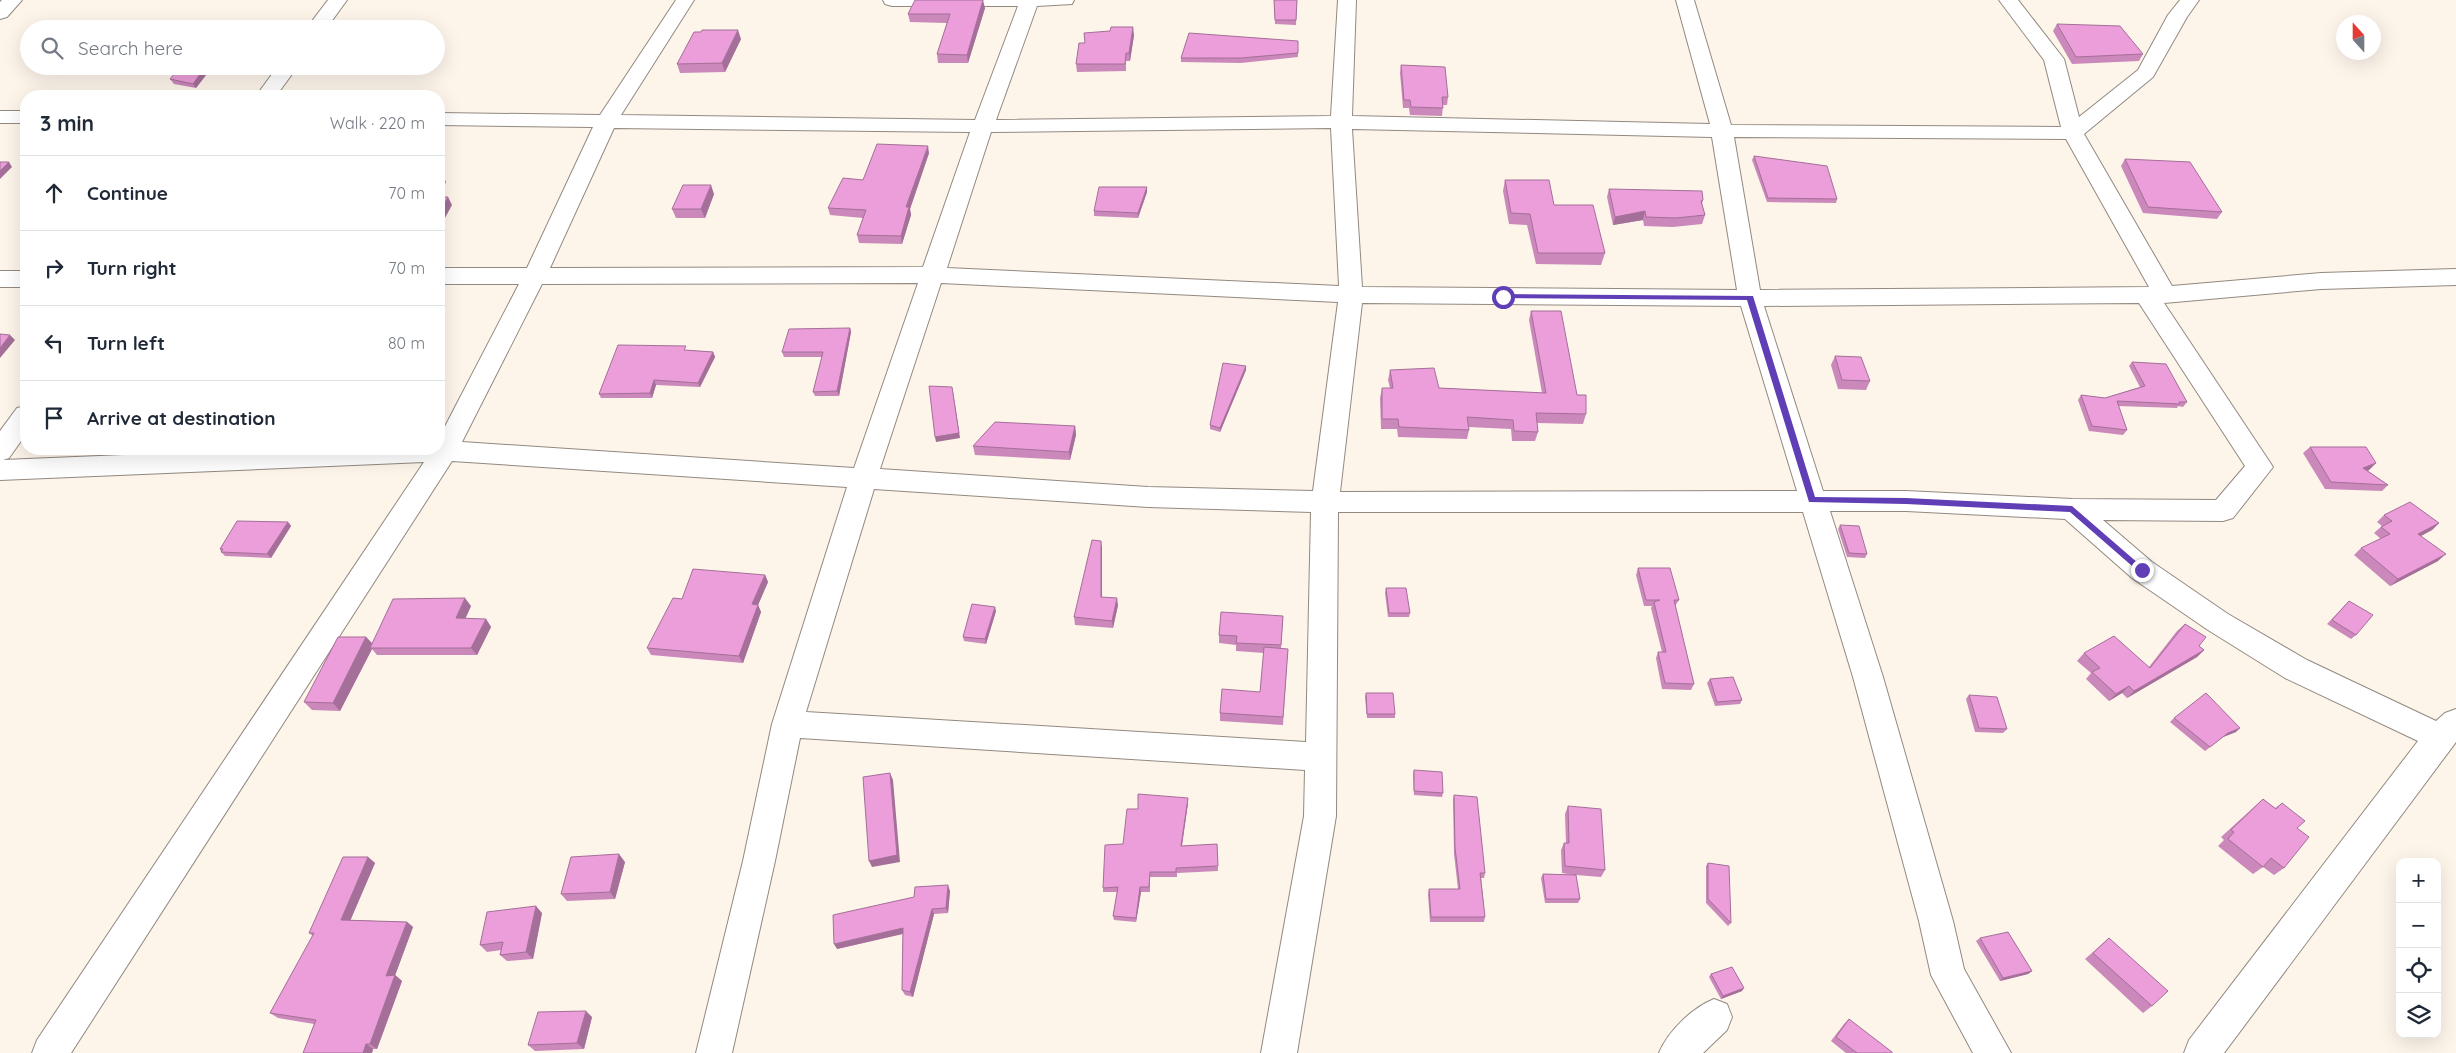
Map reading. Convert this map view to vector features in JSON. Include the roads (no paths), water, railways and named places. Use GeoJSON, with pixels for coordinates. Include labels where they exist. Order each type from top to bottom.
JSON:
{"type":"FeatureCollection","features":[{"type":"Feature","properties":{"kind":"street"},"geometry":{"type":"LineString","coordinates":[[0,13],[13,0]]}},
{"type":"Feature","properties":{"kind":"street"},"geometry":{"type":"LineString","coordinates":[[323,20],[338,0]]}},
{"type":"Feature","properties":{"kind":"street"},"geometry":{"type":"LineString","coordinates":[[685,0],[606,122],[535,275],[445,451],[1148,497],[1325,502],[1906,501],[2072,509],[2224,511],[2260,467],[2155,294],[2072,133],[2054,59],[2008,0]]}},
{"type":"Feature","properties":{"kind":"street"},"geometry":{"type":"LineString","coordinates":[[892,0],[1065,0]]}},
{"type":"Feature","properties":{"kind":"street"},"geometry":{"type":"LineString","coordinates":[[714,1053],[759,861],[787,724],[864,477],[983,126],[1030,0]]}},
{"type":"Feature","properties":{"kind":"street"},"geometry":{"type":"LineString","coordinates":[[1279,1053],[1320,816],[1325,502],[1351,295],[1340,122],[1346,0]]}},
{"type":"Feature","properties":{"kind":"street"},"geometry":{"type":"LineString","coordinates":[[1685,0],[1722,131],[1750,298],[1868,677],[1934,912],[1948,975],[1993,1053]]}},
{"type":"Feature","properties":{"kind":"street"},"geometry":{"type":"LineString","coordinates":[[445,119],[983,126],[1340,122],[1722,131],[2072,133],[2146,73],[2178,15],[2190,0]]}},
{"type":"Feature","properties":{"kind":"street"},"geometry":{"type":"LineString","coordinates":[[270,90],[281,75]]}},
{"type":"Feature","properties":{"kind":"street"},"geometry":{"type":"LineString","coordinates":[[0,117],[20,117]]}},
{"type":"Feature","properties":{"kind":"street"},"geometry":{"type":"LineString","coordinates":[[445,276],[933,274],[1351,295],[1750,298],[2155,294],[2320,281],[2456,277]]}},
{"type":"Feature","properties":{"kind":"street"},"geometry":{"type":"LineString","coordinates":[[0,279],[20,278]]}},
{"type":"Feature","properties":{"kind":"street"},"geometry":{"type":"LineString","coordinates":[[0,451],[20,423]]}},
{"type":"Feature","properties":{"kind":"street"},"geometry":{"type":"LineString","coordinates":[[0,470],[351,455]]}},
{"type":"Feature","properties":{"kind":"street"},"geometry":{"type":"LineString","coordinates":[[50,1053],[442,455]]}},
{"type":"Feature","properties":{"kind":"street"},"geometry":{"type":"LineString","coordinates":[[2072,509],[2142,570],[2218,622],[2296,669],[2448,730],[2202,1053]]}},
{"type":"Feature","properties":{"kind":"street"},"geometry":{"type":"LineString","coordinates":[[787,724],[1322,758]]}},
{"type":"Feature","properties":{"kind":"street"},"geometry":{"type":"LineString","coordinates":[[1677,1053],[1714,1018]]}}]}
